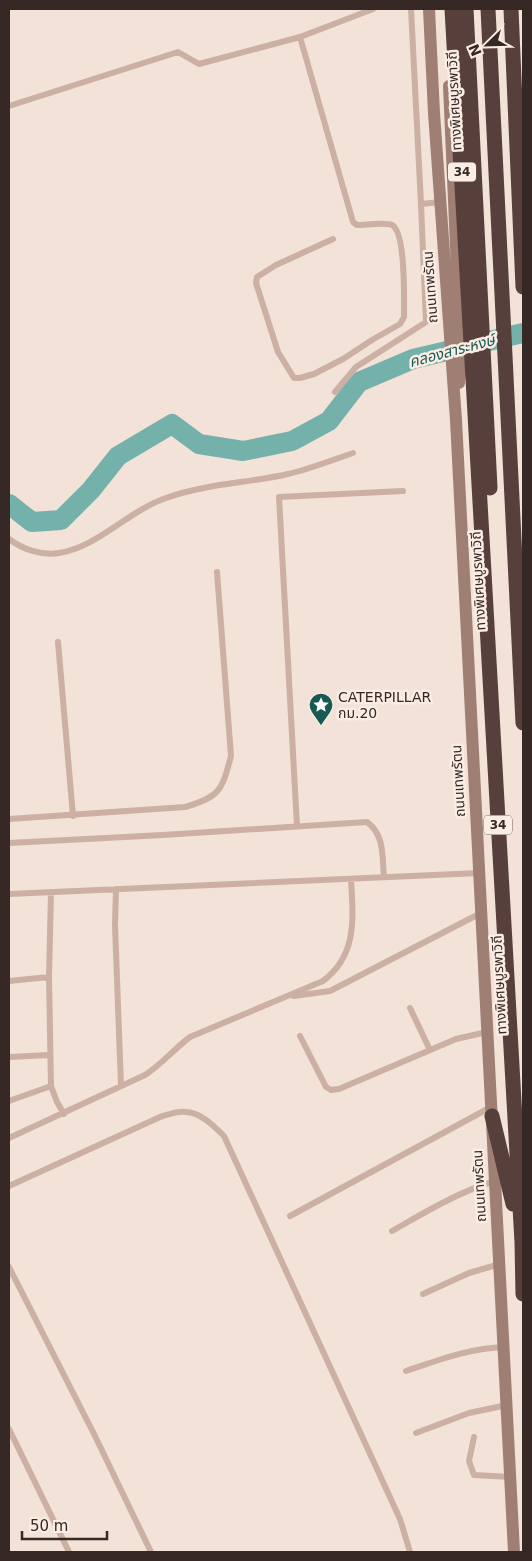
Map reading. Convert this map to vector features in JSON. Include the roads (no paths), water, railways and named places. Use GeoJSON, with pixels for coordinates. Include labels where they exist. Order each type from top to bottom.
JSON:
{"type":"FeatureCollection","features":[{"type":"Feature","properties":{"kind":"highway","name":"ถนนเทพรัตน"},"geometry":{"type":"LineString","coordinates":[[452,9],[460,337],[522,1242],[523,1294]]}},
{"type":"Feature","properties":{"kind":"highway","name":"ทางพิเศษบูรพาวิถี"},"geometry":{"type":"LineString","coordinates":[[466,9],[523,1151]]}},
{"type":"Feature","properties":{"kind":"highway"},"geometry":{"type":"LineString","coordinates":[[488,9],[523,723]]}},
{"type":"Feature","properties":{"kind":"highway"},"geometry":{"type":"LineString","coordinates":[[511,9],[523,287]]}},
{"type":"Feature","properties":{"kind":"highway"},"geometry":{"type":"LineString","coordinates":[[491,1112],[522,1242]]}},
{"type":"Feature","properties":{"kind":"main road","name":"ถนนเทพรัตน"},"geometry":{"type":"LineString","coordinates":[[429,9],[440,202],[462,359],[456,420],[514,1552]]}},
{"type":"Feature","properties":{"kind":"main road"},"geometry":{"type":"LineString","coordinates":[[445,9],[460,337]]}},
{"type":"Feature","properties":{"kind":"lane"},"geometry":{"type":"LineString","coordinates":[[9,106],[178,52],[199,64],[300,37],[373,9]]}},
{"type":"Feature","properties":{"kind":"lane"},"geometry":{"type":"LineString","coordinates":[[335,392],[356,367],[426,322],[422,204],[411,9]]}},
{"type":"Feature","properties":{"kind":"lane"},"geometry":{"type":"LineString","coordinates":[[300,37],[352,222],[357,225],[390,224],[397,230],[404,263],[404,318],[400,324],[314,374],[294,378],[278,352],[256,283],[257,277],[276,265],[333,239]]}},
{"type":"Feature","properties":{"kind":"lane"},"geometry":{"type":"LineString","coordinates":[[422,204],[440,202]]}},
{"type":"Feature","properties":{"kind":"lane"},"geometry":{"type":"LineString","coordinates":[[9,540],[18,546],[39,553],[58,553],[89,543],[141,508],[167,497],[289,474],[354,453]]}},
{"type":"Feature","properties":{"kind":"lane"},"geometry":{"type":"LineString","coordinates":[[297,826],[279,497],[403,491]]}},
{"type":"Feature","properties":{"kind":"lane"},"geometry":{"type":"LineString","coordinates":[[9,819],[185,807],[212,797],[224,783],[231,756],[217,572]]}},
{"type":"Feature","properties":{"kind":"lane"},"geometry":{"type":"LineString","coordinates":[[58,642],[73,816]]}},
{"type":"Feature","properties":{"kind":"lane"},"geometry":{"type":"LineString","coordinates":[[9,843],[367,822],[375,828],[381,842],[384,877]]}},
{"type":"Feature","properties":{"kind":"lane"},"geometry":{"type":"LineString","coordinates":[[9,894],[479,873]]}},
{"type":"Feature","properties":{"kind":"lane"},"geometry":{"type":"LineString","coordinates":[[9,1138],[145,1075],[160,1065],[180,1044],[190,1037],[323,981],[348,952],[353,921],[351,879]]}},
{"type":"Feature","properties":{"kind":"lane"},"geometry":{"type":"LineString","coordinates":[[116,889],[115,935],[121,1086]]}},
{"type":"Feature","properties":{"kind":"lane"},"geometry":{"type":"LineString","coordinates":[[50,892],[51,1086],[64,1114]]}},
{"type":"Feature","properties":{"kind":"lane"},"geometry":{"type":"LineString","coordinates":[[284,997],[330,991],[481,913]]}},
{"type":"Feature","properties":{"kind":"lane"},"geometry":{"type":"LineString","coordinates":[[9,980],[50,977]]}},
{"type":"Feature","properties":{"kind":"lane"},"geometry":{"type":"LineString","coordinates":[[410,1008],[430,1050]]}},
{"type":"Feature","properties":{"kind":"lane"},"geometry":{"type":"LineString","coordinates":[[300,1036],[326,1087],[332,1090],[339,1089],[456,1039],[487,1032]]}},
{"type":"Feature","properties":{"kind":"lane"},"geometry":{"type":"LineString","coordinates":[[9,1057],[50,1054]]}},
{"type":"Feature","properties":{"kind":"lane"},"geometry":{"type":"LineString","coordinates":[[9,1101],[51,1086]]}},
{"type":"Feature","properties":{"kind":"lane"},"geometry":{"type":"LineString","coordinates":[[9,1186],[160,1116],[180,1112],[191,1113],[210,1121],[224,1136],[400,1519],[410,1552]]}},
{"type":"Feature","properties":{"kind":"lane"},"geometry":{"type":"LineString","coordinates":[[290,1216],[491,1112]]}},
{"type":"Feature","properties":{"kind":"lane"},"geometry":{"type":"LineString","coordinates":[[392,1231],[454,1196],[474,1187],[495,1181]]}},
{"type":"Feature","properties":{"kind":"lane"},"geometry":{"type":"LineString","coordinates":[[423,1294],[469,1273],[500,1264]]}},
{"type":"Feature","properties":{"kind":"lane"},"geometry":{"type":"LineString","coordinates":[[9,1267],[151,1552]]}},
{"type":"Feature","properties":{"kind":"lane"},"geometry":{"type":"LineString","coordinates":[[406,1371],[469,1350],[484,1347],[504,1347]]}},
{"type":"Feature","properties":{"kind":"lane"},"geometry":{"type":"LineString","coordinates":[[416,1433],[469,1413],[507,1406]]}},
{"type":"Feature","properties":{"kind":"lane"},"geometry":{"type":"LineString","coordinates":[[9,1430],[69,1552]]}},
{"type":"Feature","properties":{"kind":"lane"},"geometry":{"type":"LineString","coordinates":[[474,1437],[469,1461],[474,1475],[510,1477]]}},
{"type":"Feature","properties":{"kind":"waterway","name":"คลองสาระหงษ์"},"geometry":{"type":"LineString","coordinates":[[9,504],[32,522],[61,520],[91,490],[118,456],[172,424],[199,444],[243,451],[292,441],[329,421],[359,382],[413,359],[523,333]]}},
{"type":"Feature","properties":{"kind":"place","name":"CATERPILLAR กม.20"},"geometry":{"type":"Point","coordinates":[321,726]}}]}
